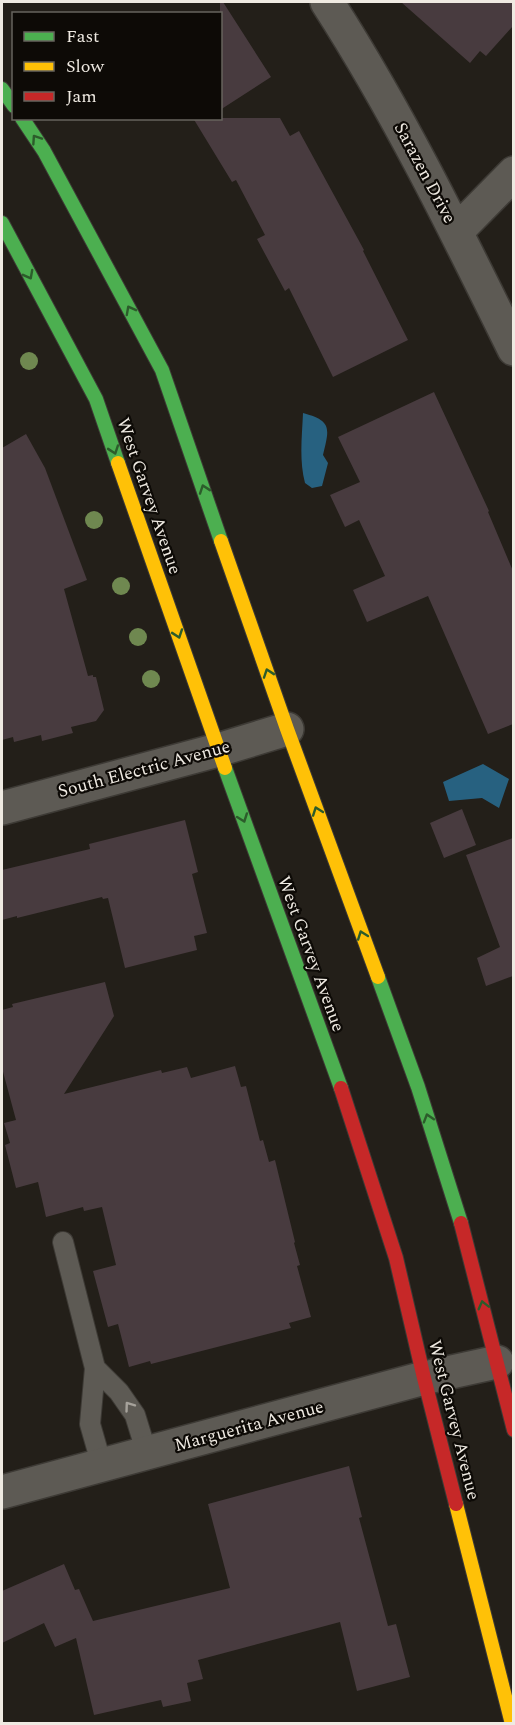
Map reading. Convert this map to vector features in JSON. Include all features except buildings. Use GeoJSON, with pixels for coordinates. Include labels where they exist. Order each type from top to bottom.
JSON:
{"type":"FeatureCollection","features":[{"type":"Feature","properties":{"kind":"main road"},"geometry":{"type":"LineString","coordinates":[[2,89],[12,103]]}},
{"type":"Feature","properties":{"kind":"main road"},"geometry":{"type":"LineString","coordinates":[[23,120],[44,151],[162,370],[287,729],[418,1087],[467,1244],[513,1430]]}},
{"type":"Feature","properties":{"kind":"main road","name":"West Garvey Avenue"},"geometry":{"type":"LineString","coordinates":[[2,223],[96,399],[218,750],[348,1107],[396,1258],[424,1378],[512,1724]]}},
{"type":"Feature","properties":{"kind":"street","name":"Sarazen Drive"},"geometry":{"type":"LineString","coordinates":[[327,2],[360,52],[456,231],[513,349]]}},
{"type":"Feature","properties":{"kind":"street"},"geometry":{"type":"LineString","coordinates":[[456,231],[513,173]]}},
{"type":"Feature","properties":{"kind":"street","name":"South Electric Avenue"},"geometry":{"type":"LineString","coordinates":[[2,808],[218,750],[287,729]]}},
{"type":"Feature","properties":{"kind":"street","name":"Marguerita Avenue"},"geometry":{"type":"LineString","coordinates":[[2,1492],[424,1378],[497,1362]]}},
{"type":"Feature","properties":{"kind":"lane"},"geometry":{"type":"LineString","coordinates":[[63,1242],[95,1368],[90,1424],[102,1466]]}},
{"type":"Feature","properties":{"kind":"lane"},"geometry":{"type":"LineString","coordinates":[[95,1368],[119,1392],[135,1415],[147,1454]]}},
{"type":"Feature","properties":{"kind":"water"},"geometry":{"type":"Polygon","coordinates":[[[303,413],[320,419],[327,432],[323,455],[328,463],[322,486],[312,488],[305,483],[302,466],[303,413]]]}},
{"type":"Feature","properties":{"kind":"water"},"geometry":{"type":"Polygon","coordinates":[[[483,764],[509,779],[499,808],[482,798],[449,801],[443,782],[483,764]]]}},
{"type":"Feature","properties":{"kind":"traffic: fast"},"geometry":{"type":"LineString","coordinates":[[2,89],[12,103]]}},
{"type":"Feature","properties":{"kind":"traffic: fast"},"geometry":{"type":"LineString","coordinates":[[23,120],[44,151],[162,370],[221,541]]}},
{"type":"Feature","properties":{"kind":"traffic: fast"},"geometry":{"type":"LineString","coordinates":[[2,223],[96,399],[118,463]]}},
{"type":"Feature","properties":{"kind":"traffic: fast"},"geometry":{"type":"LineString","coordinates":[[225,768],[341,1088]]}},
{"type":"Feature","properties":{"kind":"traffic: fast"},"geometry":{"type":"LineString","coordinates":[[378,977],[418,1087],[461,1223]]}},
{"type":"Feature","properties":{"kind":"traffic: slow"},"geometry":{"type":"LineString","coordinates":[[118,463],[225,768]]}},
{"type":"Feature","properties":{"kind":"traffic: slow"},"geometry":{"type":"LineString","coordinates":[[221,541],[378,977]]}},
{"type":"Feature","properties":{"kind":"traffic: slow"},"geometry":{"type":"LineString","coordinates":[[456,1504],[512,1724]]}},
{"type":"Feature","properties":{"kind":"traffic: jam"},"geometry":{"type":"LineString","coordinates":[[341,1088],[396,1258],[456,1504]]}},
{"type":"Feature","properties":{"kind":"traffic: jam"},"geometry":{"type":"LineString","coordinates":[[461,1223],[514,1430]]}}]}
